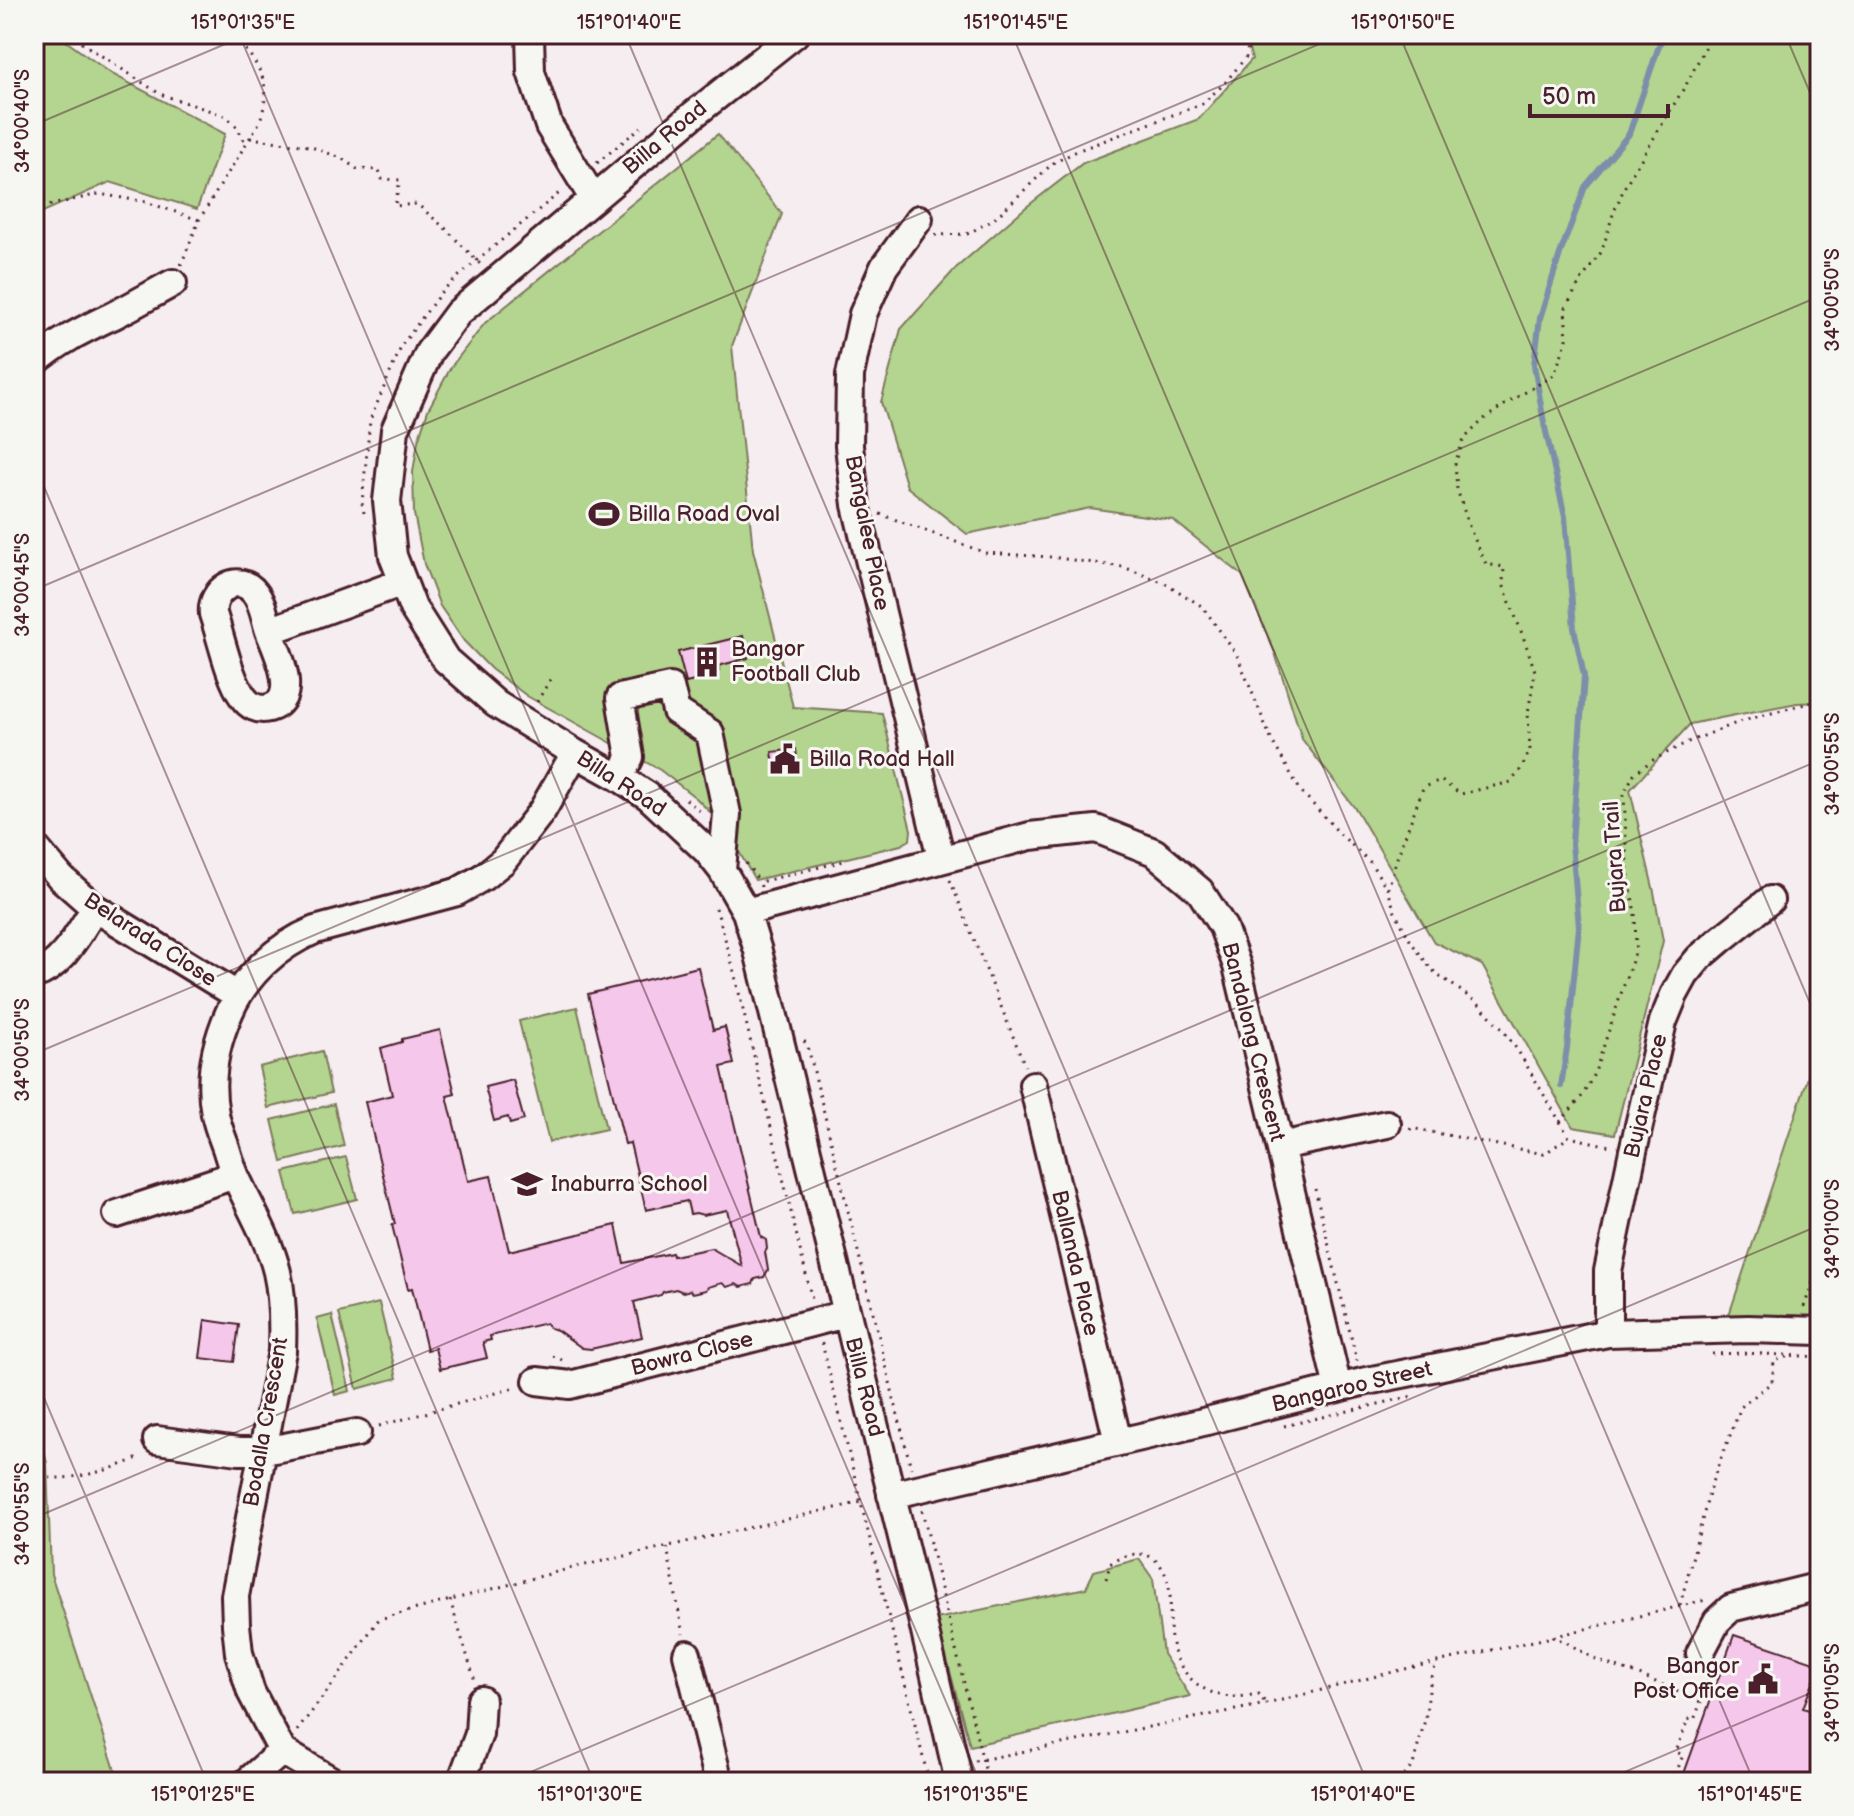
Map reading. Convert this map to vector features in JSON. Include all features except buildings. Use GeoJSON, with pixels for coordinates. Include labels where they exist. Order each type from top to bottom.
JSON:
{"type":"FeatureCollection","features":[{"type":"Feature","properties":{"kind":"street"},"geometry":{"type":"LineString","coordinates":[[530,34],[531,72],[549,126],[586,187]]}},
{"type":"Feature","properties":{"kind":"street","name":"Billa Road"},"geometry":{"type":"LineString","coordinates":[[795,34],[693,115],[586,187],[495,280],[458,313],[429,352],[395,430],[387,501],[393,556],[413,608],[446,660],[496,704],[648,796],[707,851],[756,910],[758,951],[957,1773]]}},
{"type":"Feature","properties":{"kind":"street","name":"Bangalee Place"},"geometry":{"type":"LineString","coordinates":[[913,226],[884,267],[863,314],[850,375],[849,446],[856,505],[941,858]]}},
{"type":"Feature","properties":{"kind":"street"},"geometry":{"type":"LineString","coordinates":[[34,363],[69,336],[173,283]]}},
{"type":"Feature","properties":{"kind":"street"},"geometry":{"type":"LineString","coordinates":[[269,631],[403,582]]}},
{"type":"Feature","properties":{"kind":"street"},"geometry":{"type":"LineString","coordinates":[[620,778],[630,757],[620,698],[670,687],[676,711],[710,733],[727,814],[722,870]]}},
{"type":"Feature","properties":{"kind":"street","name":"Bodalla Crescent"},"geometry":{"type":"LineString","coordinates":[[282,1751],[251,1692],[239,1653],[235,1596],[282,1351],[283,1311],[274,1265],[235,1175],[215,1115],[212,1081],[221,1032],[237,995],[257,970],[299,937],[330,925],[457,892],[483,877],[503,861],[542,811],[575,753]]}},
{"type":"Feature","properties":{"kind":"street","name":"Bandalong Crescent"},"geometry":{"type":"LineString","coordinates":[[756,910],[1030,836],[1096,829],[1154,852],[1200,891],[1223,927],[1237,966],[1280,1146],[1350,1385]]}},
{"type":"Feature","properties":{"kind":"street","name":"Belarada Close"},"geometry":{"type":"LineString","coordinates":[[34,846],[61,878],[95,908],[237,995]]}},
{"type":"Feature","properties":{"kind":"street","name":"Bujara Place"},"geometry":{"type":"LineString","coordinates":[[1608,1333],[1608,1271],[1663,1022],[1685,975],[1699,958],[1770,900]]}},
{"type":"Feature","properties":{"kind":"street"},"geometry":{"type":"LineString","coordinates":[[34,975],[47,970],[59,959],[95,908]]}},
{"type":"Feature","properties":{"kind":"street","name":"Ballanda Place"},"geometry":{"type":"LineString","coordinates":[[1033,1085],[1118,1442]]}},
{"type":"Feature","properties":{"kind":"street"},"geometry":{"type":"LineString","coordinates":[[1280,1146],[1399,1126]]}},
{"type":"Feature","properties":{"kind":"street"},"geometry":{"type":"LineString","coordinates":[[117,1214],[235,1175]]}},
{"type":"Feature","properties":{"kind":"street","name":"Bowra Close"},"geometry":{"type":"LineString","coordinates":[[537,1381],[570,1385],[846,1314]]}},
{"type":"Feature","properties":{"kind":"street","name":"Bangaroo Street"},"geometry":{"type":"LineString","coordinates":[[891,1495],[1350,1385],[1608,1333],[1748,1329],[1802,1339]]}},
{"type":"Feature","properties":{"kind":"street"},"geometry":{"type":"LineString","coordinates":[[161,1441],[239,1451],[264,1451],[357,1433]]}},
{"type":"Feature","properties":{"kind":"street"},"geometry":{"type":"LineString","coordinates":[[1700,1653],[1717,1621],[1731,1608],[1820,1586]]}},
{"type":"Feature","properties":{"kind":"street"},"geometry":{"type":"LineString","coordinates":[[687,1654],[719,1782]]}},
{"type":"Feature","properties":{"kind":"street"},"geometry":{"type":"LineString","coordinates":[[461,1782],[479,1734],[481,1700]]}},
{"type":"Feature","properties":{"kind":"street"},"geometry":{"type":"LineString","coordinates":[[247,1782],[282,1751],[334,1782]]}},
{"type":"Feature","properties":{"kind":"path"},"geometry":{"type":"LineString","coordinates":[[68,34],[160,94],[226,116],[237,127],[246,144]]}},
{"type":"Feature","properties":{"kind":"path"},"geometry":{"type":"LineString","coordinates":[[173,283],[199,220],[264,112],[266,88],[261,69],[234,34]]}},
{"type":"Feature","properties":{"kind":"path"},"geometry":{"type":"LineString","coordinates":[[913,226],[943,236],[967,234],[993,220],[1053,163],[1079,150],[1202,104],[1246,57],[1250,34]]}},
{"type":"Feature","properties":{"kind":"path"},"geometry":{"type":"LineString","coordinates":[[1388,890],[1423,788],[1440,780],[1461,794],[1511,782],[1530,750],[1528,713],[1535,671],[1503,584],[1504,567],[1486,564],[1457,489],[1455,463],[1464,439],[1484,419],[1554,375],[1567,340],[1565,309],[1602,251],[1626,184],[1687,83],[1712,34]]}},
{"type":"Feature","properties":{"kind":"path"},"geometry":{"type":"LineString","coordinates":[[365,516],[362,503],[370,420],[402,345],[442,291],[476,261],[586,187],[651,119]]}},
{"type":"Feature","properties":{"kind":"path"},"geometry":{"type":"LineString","coordinates":[[250,138],[309,146],[341,158],[357,169],[379,170],[382,179],[400,180],[395,206],[417,204],[495,280]]}},
{"type":"Feature","properties":{"kind":"path"},"geometry":{"type":"LineString","coordinates":[[34,209],[99,194],[146,202],[199,220]]}},
{"type":"Feature","properties":{"kind":"path"},"geometry":{"type":"LineString","coordinates":[[856,505],[986,553],[1051,557],[1123,567],[1167,584],[1203,607],[1237,655],[1271,739],[1300,790],[1370,862],[1388,890],[1395,912],[1411,942],[1432,970],[1479,1004],[1503,1030],[1569,1137]]}},
{"type":"Feature","properties":{"kind":"path","name":"Bujara Trail"},"geometry":{"type":"LineString","coordinates":[[1560,1122],[1583,1095],[1595,1072],[1636,949],[1635,914],[1627,865],[1624,793],[1634,774],[1651,761],[1688,742],[1742,721],[1820,700]]}},
{"type":"Feature","properties":{"kind":"path"},"geometry":{"type":"LineString","coordinates":[[941,858],[1033,1085]]}},
{"type":"Feature","properties":{"kind":"path"},"geometry":{"type":"LineString","coordinates":[[756,910],[760,882],[845,861]]}},
{"type":"Feature","properties":{"kind":"path"},"geometry":{"type":"LineString","coordinates":[[715,906],[731,959],[929,1782]]}},
{"type":"Feature","properties":{"kind":"path"},"geometry":{"type":"LineString","coordinates":[[803,1037],[808,1047],[988,1782]]}},
{"type":"Feature","properties":{"kind":"path"},"geometry":{"type":"LineString","coordinates":[[1399,1126],[1544,1154],[1569,1137],[1633,1151]]}},
{"type":"Feature","properties":{"kind":"path"},"geometry":{"type":"LineString","coordinates":[[1315,1189],[1350,1385]]}},
{"type":"Feature","properties":{"kind":"path"},"geometry":{"type":"LineString","coordinates":[[1680,1606],[1712,1482],[1741,1407],[1772,1382],[1774,1361],[1802,1339],[1820,1262]]}},
{"type":"Feature","properties":{"kind":"path"},"geometry":{"type":"LineString","coordinates":[[1699,1354],[1802,1339]]}},
{"type":"Feature","properties":{"kind":"path"},"geometry":{"type":"LineString","coordinates":[[1802,1339],[1820,1357]]}},
{"type":"Feature","properties":{"kind":"path"},"geometry":{"type":"LineString","coordinates":[[357,1433],[537,1381]]}},
{"type":"Feature","properties":{"kind":"path"},"geometry":{"type":"LineString","coordinates":[[1282,1427],[1415,1396]]}},
{"type":"Feature","properties":{"kind":"path"},"geometry":{"type":"LineString","coordinates":[[34,1474],[42,1478],[69,1477],[115,1468],[133,1461],[161,1441]]}},
{"type":"Feature","properties":{"kind":"path"},"geometry":{"type":"LineString","coordinates":[[282,1751],[379,1619],[568,1569],[862,1502]]}},
{"type":"Feature","properties":{"kind":"path"},"geometry":{"type":"LineString","coordinates":[[667,1547],[687,1654]]}},
{"type":"Feature","properties":{"kind":"path"},"geometry":{"type":"LineString","coordinates":[[1106,1579],[1110,1564],[1123,1555],[1140,1553],[1155,1559],[1168,1584],[1171,1639],[1177,1663],[1191,1681],[1213,1693],[1233,1697],[1259,1694],[1266,1704]]}},
{"type":"Feature","properties":{"kind":"path"},"geometry":{"type":"LineString","coordinates":[[957,1773],[982,1759],[1266,1704],[1715,1598]]}},
{"type":"Feature","properties":{"kind":"path"},"geometry":{"type":"LineString","coordinates":[[450,1600],[481,1700]]}},
{"type":"Feature","properties":{"kind":"path"},"geometry":{"type":"LineString","coordinates":[[1399,1782],[1413,1765],[1425,1720],[1431,1677],[1437,1662]]}},
{"type":"Feature","properties":{"kind":"path"},"geometry":{"type":"LineString","coordinates":[[1673,1782],[1683,1755],[1676,1752],[1688,1719],[1694,1720],[1701,1702]]}},
{"type":"Feature","properties":{"kind":"path"},"geometry":{"type":"LineString","coordinates":[[1675,1776],[1692,1782]]}},
{"type":"Feature","properties":{"kind":"green space"},"geometry":{"type":"Polygon","coordinates":[[[34,34],[56,34],[112,74],[225,134],[197,209],[110,182],[34,216],[34,34]]]}},
{"type":"Feature","properties":{"kind":"green space"},"geometry":{"type":"Polygon","coordinates":[[[1244,34],[1820,34],[1820,702],[1797,703],[1690,724],[1630,790],[1663,941],[1615,1134],[1573,1127],[1482,965],[1434,942],[1357,811],[1302,739],[1275,653],[1242,575],[1173,520],[1090,508],[967,534],[907,487],[881,402],[901,329],[956,268],[1083,163],[1199,119],[1252,59],[1244,34]]]}},
{"type":"Feature","properties":{"kind":"green space"},"geometry":{"type":"Polygon","coordinates":[[[718,134],[782,214],[732,346],[753,550],[793,707],[882,713],[911,830],[910,840],[901,845],[755,880],[725,827],[696,798],[660,770],[527,696],[491,669],[464,641],[440,606],[424,564],[414,514],[413,472],[418,441],[428,410],[451,367],[485,323],[718,134]]]}},
{"type":"Feature","properties":{"kind":"green space"},"geometry":{"type":"Polygon","coordinates":[[[577,1007],[606,1129],[549,1142],[519,1021],[577,1007]]]}},
{"type":"Feature","properties":{"kind":"green space"},"geometry":{"type":"Polygon","coordinates":[[[1820,1041],[1820,1290],[1810,1320],[1729,1315],[1820,1041]]]}},
{"type":"Feature","properties":{"kind":"green space"},"geometry":{"type":"Polygon","coordinates":[[[322,1051],[331,1093],[268,1108],[259,1067],[322,1051]]]}},
{"type":"Feature","properties":{"kind":"green space"},"geometry":{"type":"Polygon","coordinates":[[[334,1104],[344,1146],[282,1162],[272,1120],[334,1104]]]}},
{"type":"Feature","properties":{"kind":"green space"},"geometry":{"type":"Polygon","coordinates":[[[346,1157],[357,1199],[295,1214],[284,1172],[346,1157]]]}},
{"type":"Feature","properties":{"kind":"green space"},"geometry":{"type":"Polygon","coordinates":[[[379,1303],[397,1378],[357,1389],[339,1313],[379,1303]]]}},
{"type":"Feature","properties":{"kind":"green space"},"geometry":{"type":"Polygon","coordinates":[[[332,1315],[350,1391],[335,1395],[317,1319],[332,1315]]]}},
{"type":"Feature","properties":{"kind":"green space"},"geometry":{"type":"Polygon","coordinates":[[[34,1414],[47,1463],[51,1574],[119,1782],[34,1782],[34,1414]]]}},
{"type":"Feature","properties":{"kind":"green space"},"geometry":{"type":"Polygon","coordinates":[[[1139,1559],[1153,1579],[1163,1654],[1190,1696],[970,1746],[936,1619],[1086,1588],[1094,1571],[1139,1559]]]}},
{"type":"Feature","properties":{"kind":"waterway"},"geometry":{"type":"LineString","coordinates":[[1561,1086],[1579,927],[1572,843],[1584,676],[1574,628],[1565,517],[1534,365],[1540,318],[1585,187],[1629,134],[1663,34]]}},
{"type":"Feature","properties":{"kind":"place","name":"Billa Road Oval"},"geometry":{"type":"Point","coordinates":[604,514]}},
{"type":"Feature","properties":{"kind":"place","name":"Bangor Football Club"},"geometry":{"type":"Point","coordinates":[707,662]}},
{"type":"Feature","properties":{"kind":"place","name":"Billa Road Hall"},"geometry":{"type":"Point","coordinates":[785,759]}},
{"type":"Feature","properties":{"kind":"place","name":"Inaburra School"},"geometry":{"type":"Point","coordinates":[527,1184]}},
{"type":"Feature","properties":{"kind":"place","name":"Bangor Post Office"},"geometry":{"type":"Point","coordinates":[1763,1679]}}]}
